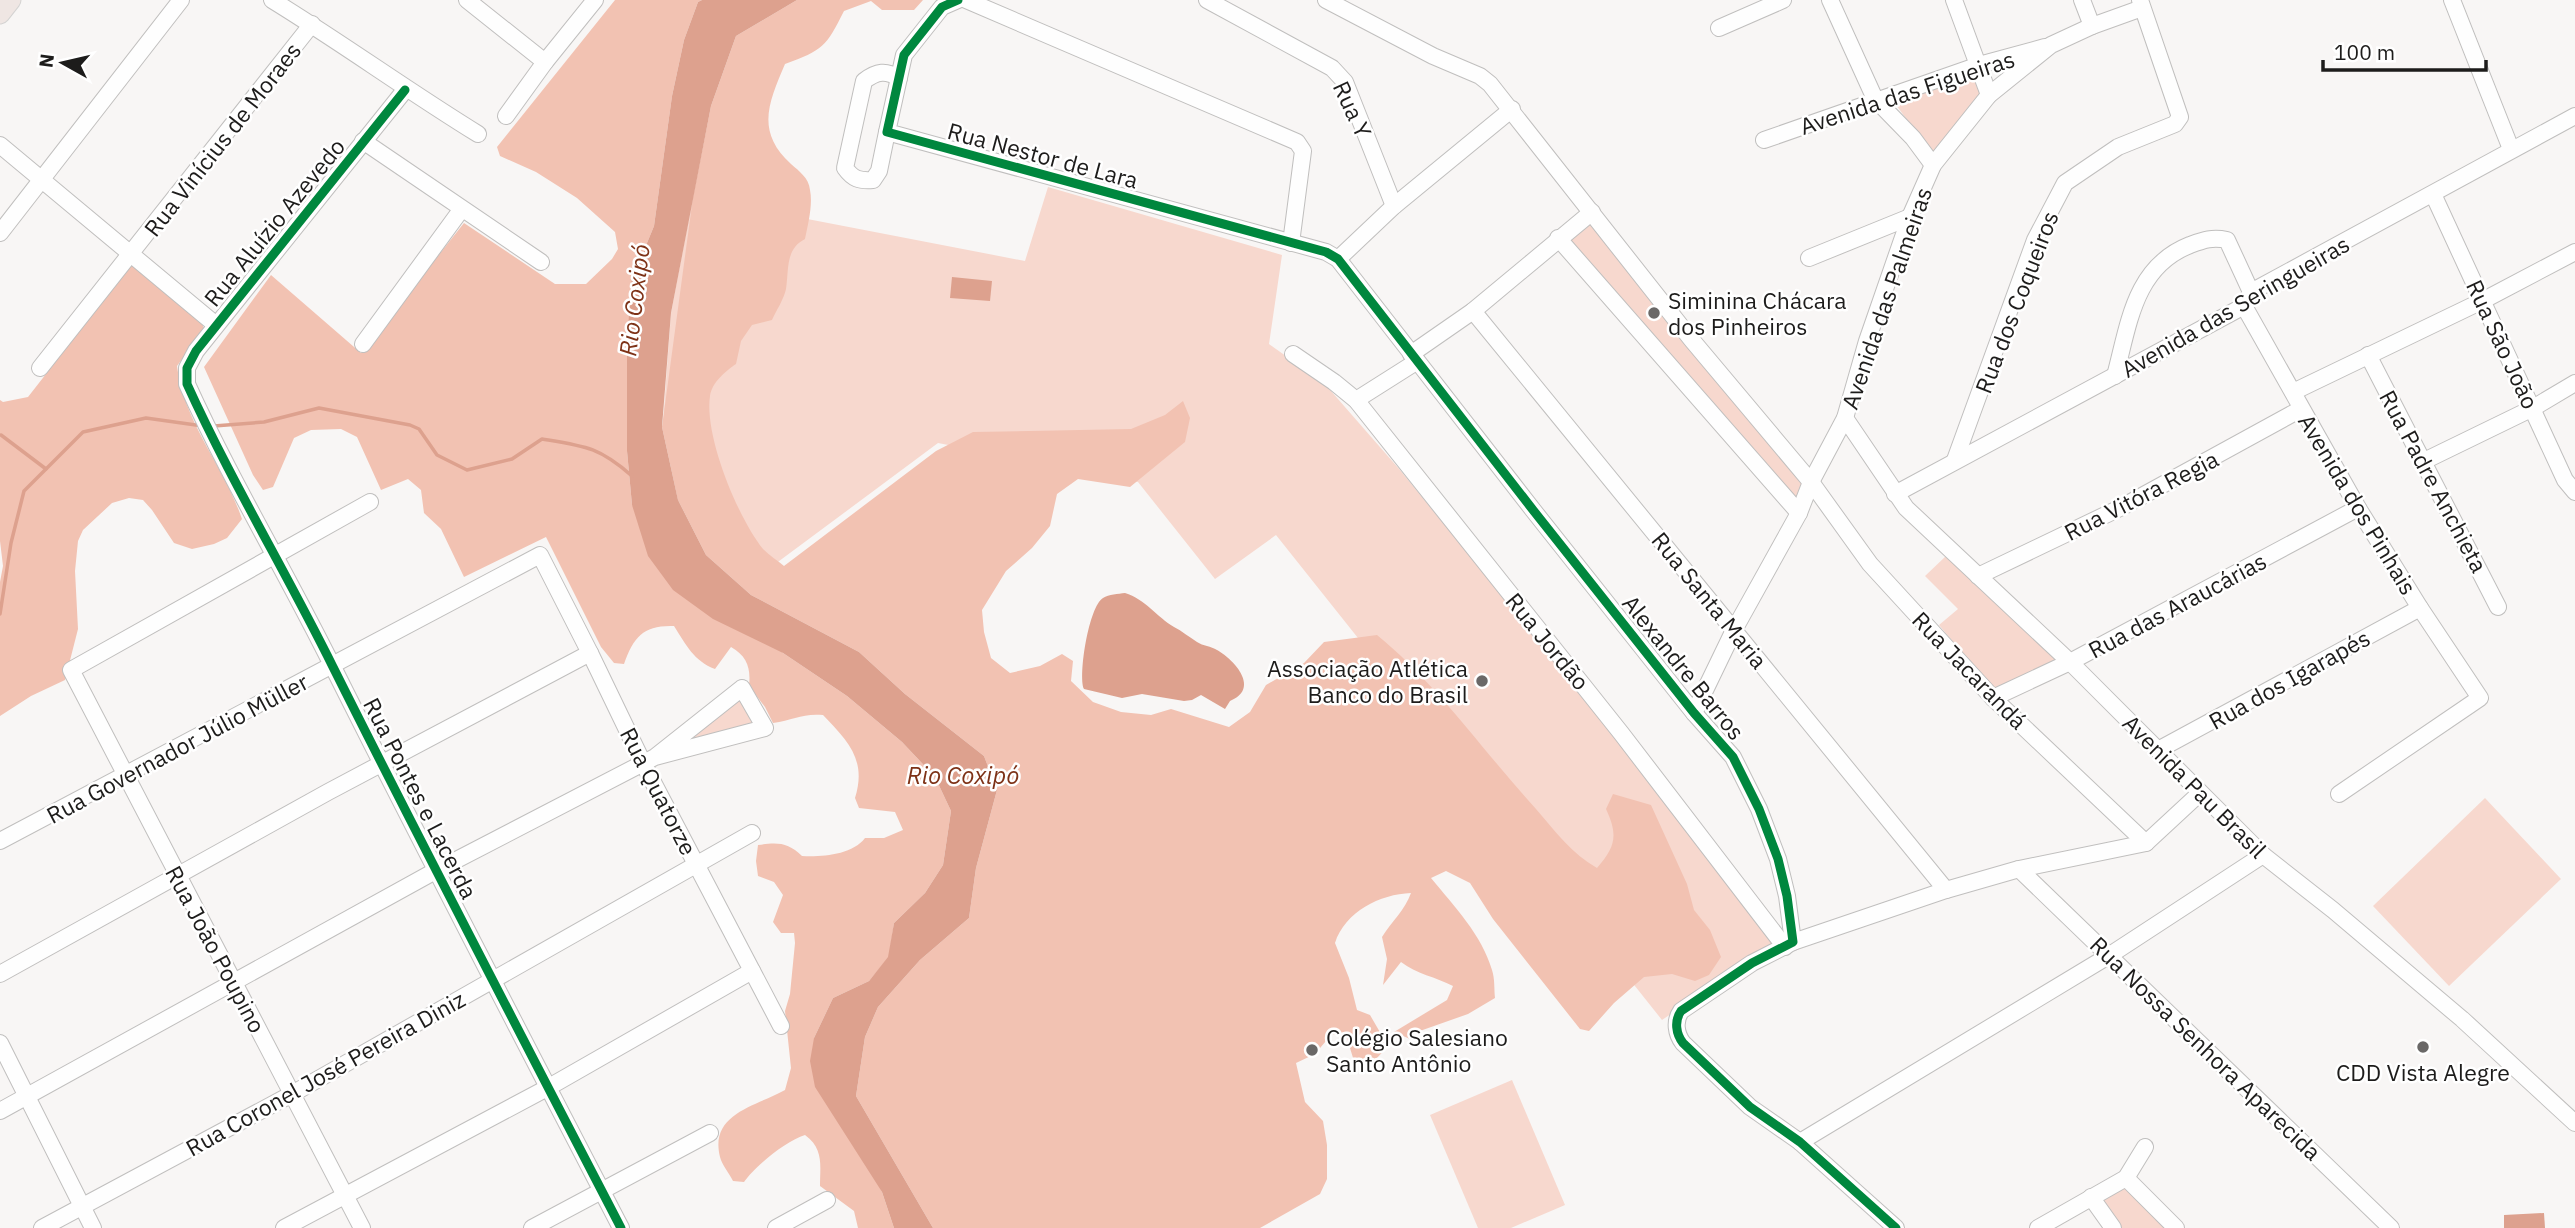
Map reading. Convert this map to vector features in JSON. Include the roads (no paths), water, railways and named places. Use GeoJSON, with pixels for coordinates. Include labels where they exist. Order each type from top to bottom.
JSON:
{"type":"FeatureCollection","features":[{"type":"Feature","properties":{"kind":"main road"},"geometry":{"type":"LineString","coordinates":[[0,14],[11,0]]}},
{"type":"Feature","properties":{"kind":"street"},"geometry":{"type":"LineString","coordinates":[[0,233],[181,0]]}},
{"type":"Feature","properties":{"kind":"street"},"geometry":{"type":"LineString","coordinates":[[272,0],[294,5],[312,24],[405,90],[478,134]]}},
{"type":"Feature","properties":{"kind":"street"},"geometry":{"type":"LineString","coordinates":[[467,0],[545,62]]}},
{"type":"Feature","properties":{"kind":"street"},"geometry":{"type":"LineString","coordinates":[[506,116],[595,0]]}},
{"type":"Feature","properties":{"kind":"street"},"geometry":{"type":"LineString","coordinates":[[899,78],[889,72],[881,72],[864,81],[845,168],[852,177],[862,181],[873,180],[879,171],[905,55],[942,7],[958,0]]}},
{"type":"Feature","properties":{"kind":"street"},"geometry":{"type":"LineString","coordinates":[[966,0],[1297,142],[1303,151],[1291,243]]}},
{"type":"Feature","properties":{"kind":"street","name":"Rua Y"},"geometry":{"type":"LineString","coordinates":[[1207,0],[1332,68],[1345,82],[1394,206]]}},
{"type":"Feature","properties":{"kind":"street","name":"Rua Jacarandá"},"geometry":{"type":"LineString","coordinates":[[1326,0],[1433,56],[1480,76],[1512,109],[1691,339],[1811,482],[1870,564],[1993,698],[2146,843]]}},
{"type":"Feature","properties":{"kind":"street"},"geometry":{"type":"LineString","coordinates":[[1718,28],[1783,0]]}},
{"type":"Feature","properties":{"kind":"street"},"geometry":{"type":"LineString","coordinates":[[1830,0],[1875,99],[1913,138],[1933,164]]}},
{"type":"Feature","properties":{"kind":"street"},"geometry":{"type":"LineString","coordinates":[[1954,0],[1989,95]]}},
{"type":"Feature","properties":{"kind":"street"},"geometry":{"type":"LineString","coordinates":[[2082,0],[2092,26]]}},
{"type":"Feature","properties":{"kind":"street"},"geometry":{"type":"LineString","coordinates":[[2452,0],[2511,149]]}},
{"type":"Feature","properties":{"kind":"street","name":"Avenida das Palmeiras"},"geometry":{"type":"LineString","coordinates":[[1694,713],[1734,630],[1799,513],[1811,482],[1845,418],[1867,341],[1910,218],[1933,164],[1989,95],[2051,46],[2141,4]]}},
{"type":"Feature","properties":{"kind":"street","name":"Rua dos Coqueiros"},"geometry":{"type":"LineString","coordinates":[[1955,460],[2035,240],[2065,183],[2118,147],[2178,121],[2180,111],[2141,4]]}},
{"type":"Feature","properties":{"kind":"street","name":"Rua Vinícius de Moraes"},"geometry":{"type":"LineString","coordinates":[[40,368],[312,24]]}},
{"type":"Feature","properties":{"kind":"street","name":"Avenida das Figueiras"},"geometry":{"type":"LineString","coordinates":[[1764,140],[1875,99],[1979,65],[2051,46]]}},
{"type":"Feature","properties":{"kind":"street","name":"Rua Aluízio Azevedo"},"geometry":{"type":"LineString","coordinates":[[187,384],[190,360],[405,90]]}},
{"type":"Feature","properties":{"kind":"street"},"geometry":{"type":"LineString","coordinates":[[1338,260],[1394,206],[1512,109]]}},
{"type":"Feature","properties":{"kind":"street","name":"Avenida das Seringueiras"},"geometry":{"type":"LineString","coordinates":[[1895,494],[2115,376],[2511,149],[2575,116]]}},
{"type":"Feature","properties":{"kind":"street","name":"Rua Nestor de Lara"},"geometry":{"type":"LineString","coordinates":[[887,132],[1326,252],[1338,260]]}},
{"type":"Feature","properties":{"kind":"street"},"geometry":{"type":"LineString","coordinates":[[363,141],[541,262]]}},
{"type":"Feature","properties":{"kind":"street"},"geometry":{"type":"LineString","coordinates":[[0,145],[216,325]]}},
{"type":"Feature","properties":{"kind":"street","name":"Rua São João"},"geometry":{"type":"LineString","coordinates":[[2433,194],[2565,480],[2575,492]]}},
{"type":"Feature","properties":{"kind":"street"},"geometry":{"type":"LineString","coordinates":[[363,344],[461,210]]}},
{"type":"Feature","properties":{"kind":"street"},"geometry":{"type":"LineString","coordinates":[[1356,400],[1473,311],[1592,212]]}},
{"type":"Feature","properties":{"kind":"street"},"geometry":{"type":"LineString","coordinates":[[1809,258],[1910,218]]}},
{"type":"Feature","properties":{"kind":"street","name":"Avenida dos Pinhais"},"geometry":{"type":"LineString","coordinates":[[2115,376],[2141,287],[2155,267],[2177,251],[2211,237],[2227,240],[2247,299],[2301,409],[2358,508],[2480,698],[2339,794]]}},
{"type":"Feature","properties":{"kind":"street"},"geometry":{"type":"LineString","coordinates":[[1558,238],[1799,513]]}},
{"type":"Feature","properties":{"kind":"street"},"geometry":{"type":"LineString","coordinates":[[2293,392],[2482,301],[2575,252]]}},
{"type":"Feature","properties":{"kind":"street","name":"Alexandre Barros"},"geometry":{"type":"LineString","coordinates":[[1338,260],[1694,713],[1733,757],[1759,809],[1778,859],[1787,896],[1789,944]]}},
{"type":"Feature","properties":{"kind":"street","name":"Rua Santa Maria"},"geometry":{"type":"LineString","coordinates":[[1473,311],[1946,890]]}},
{"type":"Feature","properties":{"kind":"street","name":"Rua Jordão"},"geometry":{"type":"LineString","coordinates":[[1293,354],[1356,400],[1789,944]]}},
{"type":"Feature","properties":{"kind":"street","name":"Rua Padre Anchieta"},"geometry":{"type":"LineString","coordinates":[[2368,355],[2498,607]]}},
{"type":"Feature","properties":{"kind":"street"},"geometry":{"type":"LineString","coordinates":[[2422,462],[2533,408],[2575,383]]}},
{"type":"Feature","properties":{"kind":"street","name":"Rua Pontes e Lacerda"},"geometry":{"type":"LineString","coordinates":[[187,384],[273,556],[333,666],[621,1228]]}},
{"type":"Feature","properties":{"kind":"street","name":"Rua Vitóra Regia"},"geometry":{"type":"LineString","coordinates":[[1978,576],[2122,507],[2301,409]]}},
{"type":"Feature","properties":{"kind":"street","name":"Avenida Pau Brasil"},"geometry":{"type":"LineString","coordinates":[[1845,418],[1895,494],[1923,525],[2070,662],[2263,855],[2462,1019],[2575,1123]]}},
{"type":"Feature","properties":{"kind":"street"},"geometry":{"type":"LineString","coordinates":[[273,556],[370,502]]}},
{"type":"Feature","properties":{"kind":"street","name":"Rua das Araucárias"},"geometry":{"type":"LineString","coordinates":[[1993,698],[2070,662],[2358,508]]}},
{"type":"Feature","properties":{"kind":"street","name":"Rua Quatorze"},"geometry":{"type":"LineString","coordinates":[[540,555],[649,760],[697,865],[781,1026]]}},
{"type":"Feature","properties":{"kind":"street","name":"Rua Governador Júlio Müller"},"geometry":{"type":"LineString","coordinates":[[0,841],[540,555]]}},
{"type":"Feature","properties":{"kind":"street","name":"Rua João Poupino"},"geometry":{"type":"LineString","coordinates":[[273,556],[71,670],[362,1228]]}},
{"type":"Feature","properties":{"kind":"street","name":"Rua dos Igarapés"},"geometry":{"type":"LineString","coordinates":[[2158,750],[2420,608]]}},
{"type":"Feature","properties":{"kind":"street"},"geometry":{"type":"LineString","coordinates":[[0,974],[381,764],[590,653]]}},
{"type":"Feature","properties":{"kind":"street"},"geometry":{"type":"LineString","coordinates":[[0,1111],[437,870],[649,760],[765,728],[742,688],[649,760]]}},
{"type":"Feature","properties":{"kind":"street"},"geometry":{"type":"LineString","coordinates":[[1896,1228],[1800,1142],[1750,1107],[1683,1043],[1676,1027],[1681,1011],[1752,963],[1789,944],[1946,890],[2020,869],[2146,843],[2200,793]]}},
{"type":"Feature","properties":{"kind":"street","name":"Rua Coronel José Pereira Diniz"},"geometry":{"type":"LineString","coordinates":[[42,1228],[292,1094],[752,833]]}},
{"type":"Feature","properties":{"kind":"street"},"geometry":{"type":"LineString","coordinates":[[1800,1142],[2110,956],[2263,855]]}},
{"type":"Feature","properties":{"kind":"street","name":"Rua Nossa Senhora Aparecida"},"geometry":{"type":"LineString","coordinates":[[2020,869],[2391,1228]]}},
{"type":"Feature","properties":{"kind":"street"},"geometry":{"type":"LineString","coordinates":[[284,1228],[550,1087],[752,971]]}},
{"type":"Feature","properties":{"kind":"street"},"geometry":{"type":"LineString","coordinates":[[0,1044],[93,1228]]}},
{"type":"Feature","properties":{"kind":"street"},"geometry":{"type":"LineString","coordinates":[[532,1228],[710,1133]]}},
{"type":"Feature","properties":{"kind":"street"},"geometry":{"type":"LineString","coordinates":[[2038,1228],[2126,1178],[2145,1147]]}},
{"type":"Feature","properties":{"kind":"street"},"geometry":{"type":"LineString","coordinates":[[2126,1178],[2173,1227]]}},
{"type":"Feature","properties":{"kind":"street"},"geometry":{"type":"LineString","coordinates":[[2091,1197],[2113,1228]]}},
{"type":"Feature","properties":{"kind":"street"},"geometry":{"type":"LineString","coordinates":[[776,1228],[827,1200]]}},
{"type":"Feature","properties":{"kind":"water","name":"Rio Coxipó"},"geometry":{"type":"Polygon","coordinates":[[[797,0],[736,36],[711,106],[671,313],[662,427],[678,500],[706,555],[751,595],[859,652],[905,694],[984,756],[997,790],[976,868],[969,918],[920,960],[878,1007],[865,1037],[856,1096],[933,1228],[894,1228],[882,1192],[815,1087],[810,1061],[814,1038],[833,998],[869,981],[888,957],[894,923],[925,893],[943,865],[951,811],[935,777],[902,742],[847,696],[783,653],[713,619],[673,590],[648,556],[632,505],[627,451],[627,347],[631,282],[654,226],[672,96],[684,40],[698,2],[797,0]]]}},
{"type":"Feature","properties":{"kind":"water"},"geometry":{"type":"Polygon","coordinates":[[[952,277],[992,281],[990,301],[950,298],[952,277]]]}},
{"type":"Feature","properties":{"kind":"water"},"geometry":{"type":"Polygon","coordinates":[[[1125,593],[1139,599],[1168,623],[1231,661],[1244,682],[1239,696],[1230,701],[1225,709],[1201,695],[1184,701],[1142,694],[1122,698],[1084,689],[1082,670],[1093,614],[1103,598],[1125,593]]]}},
{"type":"Feature","properties":{"kind":"water"},"geometry":{"type":"Polygon","coordinates":[[[2544,1213],[2545,1228],[2504,1228],[2504,1215],[2544,1213]]]}},
{"type":"Feature","properties":{"kind":"waterway"},"geometry":{"type":"LineString","coordinates":[[214,426],[264,422],[319,408],[410,425],[419,429],[437,455],[467,470],[512,459],[542,439],[591,449],[632,476]]}},
{"type":"Feature","properties":{"kind":"waterway"},"geometry":{"type":"LineString","coordinates":[[0,614],[11,543],[24,491],[83,432],[146,418],[203,426]]}},
{"type":"Feature","properties":{"kind":"waterway"},"geometry":{"type":"LineString","coordinates":[[1,435],[46,469]]}},
{"type":"Feature","properties":{"kind":"place","name":"Siminina Chácara dos Pinheiros"},"geometry":{"type":"Point","coordinates":[1654,313]}},
{"type":"Feature","properties":{"kind":"place","name":"Associação Atlética Banco do Brasil"},"geometry":{"type":"Point","coordinates":[1482,681]}},
{"type":"Feature","properties":{"kind":"place","name":"CDD Vista Alegre"},"geometry":{"type":"Point","coordinates":[2423,1047]}},
{"type":"Feature","properties":{"kind":"place","name":"Colégio Salesiano Santo Antônio"},"geometry":{"type":"Point","coordinates":[1312,1050]}}]}
